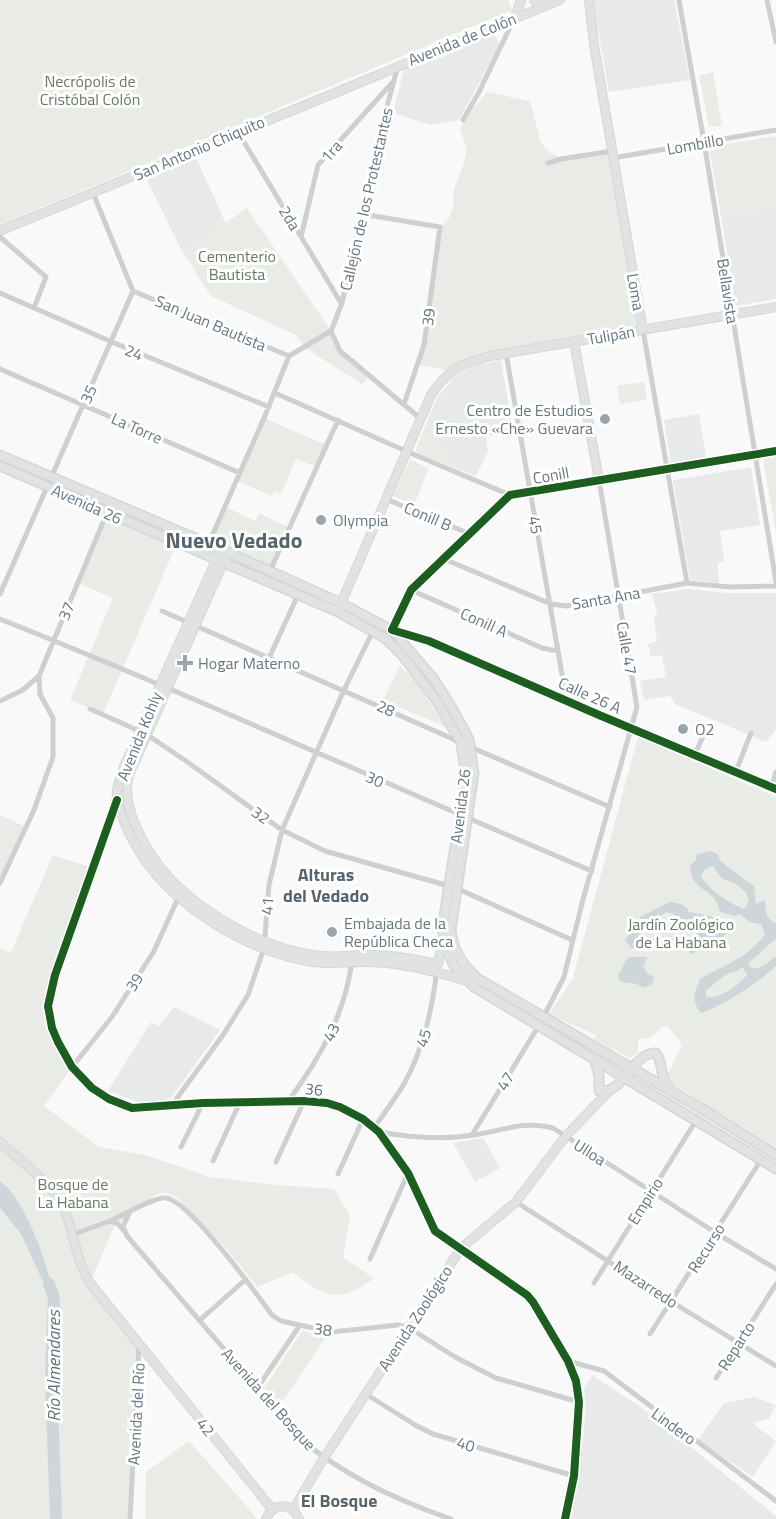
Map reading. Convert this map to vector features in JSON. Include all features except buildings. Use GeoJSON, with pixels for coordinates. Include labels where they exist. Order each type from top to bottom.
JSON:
{"type":"FeatureCollection","features":[{"type":"Feature","properties":{"kind":"main road","name":"Avenida 26"},"geometry":{"type":"LineString","coordinates":[[0,455],[270,571],[339,608],[386,639],[416,671],[461,743],[466,776],[464,818]]}},
{"type":"Feature","properties":{"kind":"main road","name":"Avenida 26"},"geometry":{"type":"LineString","coordinates":[[0,466],[298,595],[339,608],[392,630],[434,679],[464,730],[471,747],[474,772],[453,887],[451,930],[459,958],[477,978],[776,1155]]}},
{"type":"Feature","properties":{"kind":"main road"},"geometry":{"type":"LineString","coordinates":[[373,631],[383,633],[392,630]]}},
{"type":"Feature","properties":{"kind":"main road","name":"Avenida 26"},"geometry":{"type":"LineString","coordinates":[[453,887],[442,921],[443,938],[454,966],[467,981],[595,1061],[697,1119],[776,1169]]}},
{"type":"Feature","properties":{"kind":"main road"},"geometry":{"type":"LineString","coordinates":[[595,1061],[604,1091],[625,1077],[644,1056],[656,1053],[661,1062],[663,1079],[671,1091]]}},
{"type":"Feature","properties":{"kind":"street"},"geometry":{"type":"LineString","coordinates":[[534,0],[545,6]]}},
{"type":"Feature","properties":{"kind":"street","name":"Avenida de Colón"},"geometry":{"type":"LineString","coordinates":[[398,66],[560,0]]}},
{"type":"Feature","properties":{"kind":"street","name":"Loma"},"geometry":{"type":"LineString","coordinates":[[589,0],[594,45],[687,583]]}},
{"type":"Feature","properties":{"kind":"street","name":"Bellavista"},"geometry":{"type":"LineString","coordinates":[[679,0],[776,584]]}},
{"type":"Feature","properties":{"kind":"street"},"geometry":{"type":"LineString","coordinates":[[767,0],[776,42]]}},
{"type":"Feature","properties":{"kind":"street"},"geometry":{"type":"LineString","coordinates":[[519,2],[524,14]]}},
{"type":"Feature","properties":{"kind":"street"},"geometry":{"type":"LineString","coordinates":[[463,120],[515,17],[519,2]]}},
{"type":"Feature","properties":{"kind":"street","name":"Callejón de los Protestantes"},"geometry":{"type":"LineString","coordinates":[[331,332],[342,303],[398,66]]}},
{"type":"Feature","properties":{"kind":"street","name":"San Antonio Chiquito"},"geometry":{"type":"LineString","coordinates":[[0,231],[398,66]]}},
{"type":"Feature","properties":{"kind":"street","name":"1ra"},"geometry":{"type":"LineString","coordinates":[[301,237],[318,165],[393,82]]}},
{"type":"Feature","properties":{"kind":"street","name":"Lombillo"},"geometry":{"type":"LineString","coordinates":[[548,163],[561,159],[704,142],[776,130]]}},
{"type":"Feature","properties":{"kind":"street","name":"2da"},"geometry":{"type":"LineString","coordinates":[[238,132],[342,303]]}},
{"type":"Feature","properties":{"kind":"street"},"geometry":{"type":"LineString","coordinates":[[93,192],[133,291]]}},
{"type":"Feature","properties":{"kind":"street","name":"39"},"geometry":{"type":"LineString","coordinates":[[362,214],[440,227],[424,345],[404,404]]}},
{"type":"Feature","properties":{"kind":"street"},"geometry":{"type":"LineString","coordinates":[[0,237],[46,277],[34,308]]}},
{"type":"Feature","properties":{"kind":"street","name":"35"},"geometry":{"type":"LineString","coordinates":[[0,594],[133,291]]}},
{"type":"Feature","properties":{"kind":"street","name":"San Juan Bautista"},"geometry":{"type":"LineString","coordinates":[[133,291],[289,356]]}},
{"type":"Feature","properties":{"kind":"street","name":"24"},"geometry":{"type":"LineString","coordinates":[[0,293],[269,407]]}},
{"type":"Feature","properties":{"kind":"street","name":"Tulipán"},"geometry":{"type":"LineString","coordinates":[[422,419],[431,395],[449,374],[463,363],[506,353],[776,307]]}},
{"type":"Feature","properties":{"kind":"street"},"geometry":{"type":"LineString","coordinates":[[204,554],[289,356],[331,332],[340,351],[422,419],[339,608]]}},
{"type":"Feature","properties":{"kind":"street","name":"Calle 47"},"geometry":{"type":"LineString","coordinates":[[544,1016],[562,983],[637,707],[574,341]]}},
{"type":"Feature","properties":{"kind":"street","name":"45"},"geometry":{"type":"LineString","coordinates":[[506,353],[551,604],[563,680],[562,698]]}},
{"type":"Feature","properties":{"kind":"street","name":"La Torre"},"geometry":{"type":"LineString","coordinates":[[0,369],[240,473]]}},
{"type":"Feature","properties":{"kind":"street"},"geometry":{"type":"LineString","coordinates":[[275,393],[408,453],[510,495],[411,590],[392,630]]}},
{"type":"Feature","properties":{"kind":"street"},"geometry":{"type":"LineString","coordinates":[[270,571],[338,420]]}},
{"type":"Feature","properties":{"kind":"street","name":"Conill"},"geometry":{"type":"LineString","coordinates":[[510,495],[776,451]]}},
{"type":"Feature","properties":{"kind":"street","name":"Conill B"},"geometry":{"type":"LineString","coordinates":[[386,499],[470,534]]}},
{"type":"Feature","properties":{"kind":"street","name":"37"},"geometry":{"type":"LineString","coordinates":[[39,676],[108,514],[111,502]]}},
{"type":"Feature","properties":{"kind":"street","name":"Avenida Kohly"},"geometry":{"type":"LineString","coordinates":[[224,551],[143,733],[127,781],[128,805],[157,875],[180,893],[194,910],[264,945],[332,964],[352,959],[400,961],[438,968],[467,981]]}},
{"type":"Feature","properties":{"kind":"street","name":"Santa Ana"},"geometry":{"type":"LineString","coordinates":[[444,559],[551,604],[566,606],[687,583],[730,587],[776,584]]}},
{"type":"Feature","properties":{"kind":"street","name":"Conill A"},"geometry":{"type":"LineString","coordinates":[[411,590],[542,648],[558,651]]}},
{"type":"Feature","properties":{"kind":"street"},"geometry":{"type":"LineString","coordinates":[[269,658],[298,595]]}},
{"type":"Feature","properties":{"kind":"street","name":"28"},"geometry":{"type":"LineString","coordinates":[[162,611],[610,807]]}},
{"type":"Feature","properties":{"kind":"street"},"geometry":{"type":"LineString","coordinates":[[0,619],[163,686]]}},
{"type":"Feature","properties":{"kind":"street","name":"Calle 26 A"},"geometry":{"type":"LineString","coordinates":[[392,630],[429,641],[774,788]]}},
{"type":"Feature","properties":{"kind":"street","name":"41"},"geometry":{"type":"LineString","coordinates":[[172,1105],[223,1035],[248,995],[264,945],[269,885],[282,830],[315,753],[373,631]]}},
{"type":"Feature","properties":{"kind":"street"},"geometry":{"type":"LineString","coordinates":[[0,701],[23,690],[39,676]]}},
{"type":"Feature","properties":{"kind":"street"},"geometry":{"type":"LineString","coordinates":[[0,883],[34,810],[53,757],[53,718],[40,694],[39,676]]}},
{"type":"Feature","properties":{"kind":"street","name":"30"},"geometry":{"type":"LineString","coordinates":[[163,686],[592,872]]}},
{"type":"Feature","properties":{"kind":"street","name":"32"},"geometry":{"type":"LineString","coordinates":[[90,709],[143,733],[186,760],[282,830],[325,851],[453,887],[572,940]]}},
{"type":"Feature","properties":{"kind":"street"},"geometry":{"type":"LineString","coordinates":[[695,754],[708,726]]}},
{"type":"Feature","properties":{"kind":"street","name":"Avenida Kohly"},"geometry":{"type":"LineString","coordinates":[[143,733],[124,766],[117,800],[132,840],[148,857]]}},
{"type":"Feature","properties":{"kind":"street"},"geometry":{"type":"LineString","coordinates":[[736,771],[751,733]]}},
{"type":"Feature","properties":{"kind":"street"},"geometry":{"type":"LineString","coordinates":[[774,788],[776,772]]}},
{"type":"Feature","properties":{"kind":"street","name":"36"},"geometry":{"type":"LineString","coordinates":[[117,800],[55,975],[48,1006],[52,1028],[72,1067],[92,1088],[110,1100],[123,1105],[142,1108],[289,1100],[327,1103],[363,1119],[377,1130],[408,1173],[435,1231],[527,1295],[568,1361],[576,1381],[579,1402],[574,1476],[565,1519]]}},
{"type":"Feature","properties":{"kind":"street"},"geometry":{"type":"LineString","coordinates":[[110,819],[128,805]]}},
{"type":"Feature","properties":{"kind":"street","name":"39"},"geometry":{"type":"LineString","coordinates":[[72,1067],[112,1017],[154,951],[180,893]]}},
{"type":"Feature","properties":{"kind":"street","name":"45"},"geometry":{"type":"LineString","coordinates":[[377,1130],[405,1081],[419,1050],[427,1026],[443,938]]}},
{"type":"Feature","properties":{"kind":"street","name":"43"},"geometry":{"type":"LineString","coordinates":[[289,1100],[312,1069],[338,1018],[352,959]]}},
{"type":"Feature","properties":{"kind":"street","name":"47"},"geometry":{"type":"LineString","coordinates":[[472,1136],[538,1026]]}},
{"type":"Feature","properties":{"kind":"street","name":"Avenida Zoológico"},"geometry":{"type":"LineString","coordinates":[[293,1510],[408,1327],[461,1248],[516,1202],[565,1137],[600,1101],[604,1091]]}},
{"type":"Feature","properties":{"kind":"street"},"geometry":{"type":"LineString","coordinates":[[276,1162],[304,1101]]}},
{"type":"Feature","properties":{"kind":"street"},"geometry":{"type":"LineString","coordinates":[[213,1161],[240,1102]]}},
{"type":"Feature","properties":{"kind":"street"},"geometry":{"type":"LineString","coordinates":[[181,1147],[203,1103]]}},
{"type":"Feature","properties":{"kind":"street"},"geometry":{"type":"LineString","coordinates":[[338,1174],[363,1119]]}},
{"type":"Feature","properties":{"kind":"street","name":"Empirio"},"geometry":{"type":"LineString","coordinates":[[594,1283],[697,1119]]}},
{"type":"Feature","properties":{"kind":"street","name":"Ulloa"},"geometry":{"type":"LineString","coordinates":[[377,1130],[418,1138],[472,1136],[532,1125],[553,1128],[776,1269]]}},
{"type":"Feature","properties":{"kind":"street","name":"Avenida del Río"},"geometry":{"type":"LineString","coordinates":[[0,1143],[54,1194],[64,1209],[82,1270],[139,1344],[130,1519]]}},
{"type":"Feature","properties":{"kind":"street","name":"Recurso"},"geometry":{"type":"LineString","coordinates":[[650,1334],[761,1160]]}},
{"type":"Feature","properties":{"kind":"street"},"geometry":{"type":"LineString","coordinates":[[370,1259],[408,1173]]}},
{"type":"Feature","properties":{"kind":"street","name":"38"},"geometry":{"type":"LineString","coordinates":[[110,1221],[157,1199],[168,1198],[222,1248],[272,1315],[281,1321],[332,1332],[398,1325],[408,1327]]}},
{"type":"Feature","properties":{"kind":"street","name":"Mazarredo"},"geometry":{"type":"LineString","coordinates":[[516,1202],[672,1302],[776,1365]]}},
{"type":"Feature","properties":{"kind":"street"},"geometry":{"type":"LineString","coordinates":[[124,1231],[124,1222],[131,1212]]}},
{"type":"Feature","properties":{"kind":"street"},"geometry":{"type":"LineString","coordinates":[[71,1235],[110,1221]]}},
{"type":"Feature","properties":{"kind":"street","name":"Avenida del Bosque"},"geometry":{"type":"LineString","coordinates":[[110,1221],[118,1224],[303,1441],[324,1458],[410,1505],[451,1519]]}},
{"type":"Feature","properties":{"kind":"street"},"geometry":{"type":"LineString","coordinates":[[200,1320],[245,1280]]}},
{"type":"Feature","properties":{"kind":"street","name":"Reparto"},"geometry":{"type":"LineString","coordinates":[[717,1378],[776,1284]]}},
{"type":"Feature","properties":{"kind":"street"},"geometry":{"type":"LineString","coordinates":[[258,1387],[300,1325]]}},
{"type":"Feature","properties":{"kind":"street"},"geometry":{"type":"LineString","coordinates":[[408,1327],[455,1357],[496,1378],[579,1402]]}},
{"type":"Feature","properties":{"kind":"street","name":"42"},"geometry":{"type":"LineString","coordinates":[[139,1344],[272,1509]]}},
{"type":"Feature","properties":{"kind":"street","name":"Lindero"},"geometry":{"type":"LineString","coordinates":[[568,1361],[604,1371],[776,1501]]}},
{"type":"Feature","properties":{"kind":"street","name":"40"},"geometry":{"type":"LineString","coordinates":[[366,1394],[433,1434],[574,1476]]}},
{"type":"Feature","properties":{"kind":"street"},"geometry":{"type":"LineString","coordinates":[[266,1519],[272,1509],[283,1506],[293,1510],[299,1519]]}},
{"type":"Feature","properties":{"kind":"shaded area"},"geometry":{"type":"Polygon","coordinates":[[[593,0],[674,0],[690,80],[609,92],[593,0]]]}},
{"type":"Feature","properties":{"kind":"shaded area"},"geometry":{"type":"Polygon","coordinates":[[[489,35],[495,36],[500,44],[459,120],[430,125],[393,113],[404,69],[489,35]]]}},
{"type":"Feature","properties":{"kind":"shaded area"},"geometry":{"type":"Polygon","coordinates":[[[193,151],[226,224],[183,253],[143,172],[193,151]]]}},
{"type":"Feature","properties":{"kind":"shaded area"},"geometry":{"type":"Polygon","coordinates":[[[776,207],[776,299],[736,306],[721,216],[776,207]]]}},
{"type":"Feature","properties":{"kind":"shaded area"},"geometry":{"type":"Polygon","coordinates":[[[501,360],[513,431],[486,436],[488,451],[476,476],[419,454],[416,450],[417,446],[437,398],[456,375],[476,365],[501,360]]]}},
{"type":"Feature","properties":{"kind":"shaded area"},"geometry":{"type":"Polygon","coordinates":[[[699,414],[706,458],[671,464],[664,420],[699,414]]]}},
{"type":"Feature","properties":{"kind":"shaded area"},"geometry":{"type":"Polygon","coordinates":[[[751,467],[760,525],[720,531],[724,561],[718,563],[719,583],[690,580],[673,480],[751,467]]]}},
{"type":"Feature","properties":{"kind":"shaded area"},"geometry":{"type":"Polygon","coordinates":[[[687,589],[728,593],[776,593],[776,729],[766,742],[675,704],[670,696],[644,700],[640,681],[666,677],[662,655],[651,657],[648,644],[657,641],[654,619],[657,612],[652,594],[687,589]]]}},
{"type":"Feature","properties":{"kind":"shaded area"},"geometry":{"type":"Polygon","coordinates":[[[710,851],[718,854],[720,861],[754,886],[756,904],[765,900],[768,917],[776,923],[776,939],[748,963],[754,969],[776,957],[776,966],[741,993],[701,1013],[694,997],[700,979],[743,955],[765,934],[761,924],[750,922],[740,914],[735,916],[720,912],[713,898],[699,886],[692,875],[690,866],[696,860],[697,854],[710,851]],[[713,866],[706,868],[701,875],[704,880],[720,895],[744,909],[749,901],[746,892],[733,882],[722,879],[713,866]],[[741,968],[724,976],[706,990],[706,997],[723,994],[740,983],[747,975],[741,968]]]}},
{"type":"Feature","properties":{"kind":"shaded area"},"geometry":{"type":"Polygon","coordinates":[[[670,902],[681,904],[688,909],[688,912],[716,919],[728,931],[715,948],[702,946],[693,954],[681,947],[631,948],[625,939],[639,924],[640,917],[670,902]],[[667,912],[659,917],[635,941],[649,942],[668,938],[689,941],[700,930],[688,919],[678,922],[674,914],[667,912]]]}},
{"type":"Feature","properties":{"kind":"shaded area"},"geometry":{"type":"Polygon","coordinates":[[[630,957],[648,957],[643,966],[647,973],[654,977],[652,984],[643,988],[637,984],[621,982],[618,976],[630,957]]]}},
{"type":"Feature","properties":{"kind":"shaded area"},"geometry":{"type":"Polygon","coordinates":[[[174,1007],[220,1030],[171,1098],[143,1104],[108,1091],[151,1022],[159,1026],[174,1007]]]}},
{"type":"Feature","properties":{"kind":"shaded area"},"geometry":{"type":"Polygon","coordinates":[[[483,1138],[500,1168],[475,1182],[453,1143],[483,1138]]]}},
{"type":"Feature","properties":{"kind":"shaded area"},"geometry":{"type":"Polygon","coordinates":[[[0,1181],[19,1203],[35,1235],[54,1298],[44,1284],[21,1234],[0,1208],[0,1181]]]}},
{"type":"Feature","properties":{"kind":"shaded area"},"geometry":{"type":"Polygon","coordinates":[[[592,1375],[644,1409],[776,1516],[776,1519],[570,1519],[583,1439],[586,1407],[584,1388],[592,1375]]]}},
{"type":"Feature","properties":{"kind":"shaded area"},"geometry":{"type":"Polygon","coordinates":[[[754,1397],[776,1405],[769,1419],[752,1423],[776,1441],[753,1477],[698,1440],[724,1403],[754,1397]]]}},
{"type":"Feature","properties":{"kind":"green space","name":"Necrópolis de Cristóbal Colón"},"geometry":{"type":"Polygon","coordinates":[[[0,0],[508,0],[512,10],[0,225],[0,0]]]}},
{"type":"Feature","properties":{"kind":"green space"},"geometry":{"type":"Polygon","coordinates":[[[713,72],[722,125],[709,127],[699,75],[713,72]]]}},
{"type":"Feature","properties":{"kind":"green space"},"geometry":{"type":"Polygon","coordinates":[[[487,92],[530,101],[541,143],[561,159],[612,151],[643,330],[490,356],[452,371],[417,365],[424,345],[440,227],[448,220],[453,208],[453,195],[467,149],[460,130],[463,120],[487,92]]]}},
{"type":"Feature","properties":{"kind":"green space"},"geometry":{"type":"Polygon","coordinates":[[[776,136],[776,207],[721,216],[709,147],[776,136]]]}},
{"type":"Feature","properties":{"kind":"green space","name":"Cementerio Bautista"},"geometry":{"type":"Polygon","coordinates":[[[247,208],[331,331],[340,351],[368,374],[363,385],[304,347],[296,335],[211,296],[183,253],[247,208]]]}},
{"type":"Feature","properties":{"kind":"green space"},"geometry":{"type":"Polygon","coordinates":[[[644,382],[647,399],[620,404],[617,386],[644,382]]]}},
{"type":"Feature","properties":{"kind":"green space"},"geometry":{"type":"Polygon","coordinates":[[[264,418],[326,445],[316,467],[296,459],[281,494],[274,491],[272,496],[237,481],[264,418]]]}},
{"type":"Feature","properties":{"kind":"green space"},"geometry":{"type":"Polygon","coordinates":[[[428,420],[455,468],[419,454],[416,450],[428,420]]]}},
{"type":"Feature","properties":{"kind":"green space"},"geometry":{"type":"Polygon","coordinates":[[[776,457],[776,533],[763,459],[776,457]]]}},
{"type":"Feature","properties":{"kind":"green space"},"geometry":{"type":"Polygon","coordinates":[[[410,460],[429,468],[414,505],[393,496],[410,460]]]}},
{"type":"Feature","properties":{"kind":"green space"},"geometry":{"type":"Polygon","coordinates":[[[226,507],[255,521],[259,513],[290,528],[270,571],[209,544],[226,507]]]}},
{"type":"Feature","properties":{"kind":"green space"},"geometry":{"type":"Polygon","coordinates":[[[108,514],[177,543],[103,714],[70,700],[113,598],[78,583],[108,514]]]}},
{"type":"Feature","properties":{"kind":"green space"},"geometry":{"type":"Polygon","coordinates":[[[400,666],[414,680],[446,727],[383,700],[400,666]]]}},
{"type":"Feature","properties":{"kind":"green space","name":"Jardín Zoológico de La Habana"},"geometry":{"type":"Polygon","coordinates":[[[638,737],[776,797],[776,1148],[672,1084],[668,1074],[682,1045],[668,1026],[662,1027],[652,1037],[638,1040],[638,1053],[630,1058],[594,1039],[596,1035],[549,1014],[573,978],[638,737]]]}},
{"type":"Feature","properties":{"kind":"green space"},"geometry":{"type":"Polygon","coordinates":[[[0,815],[26,827],[0,881],[0,815]]]}},
{"type":"Feature","properties":{"kind":"green space"},"geometry":{"type":"Polygon","coordinates":[[[463,820],[451,949],[446,920],[463,820]]]}},
{"type":"Feature","properties":{"kind":"green space","name":"Bosque de La Habana"},"geometry":{"type":"Polygon","coordinates":[[[53,855],[93,868],[48,1006],[52,1028],[72,1067],[44,1106],[99,1147],[145,1155],[210,1177],[334,1189],[350,1215],[343,1258],[374,1278],[362,1287],[341,1295],[323,1292],[293,1272],[257,1287],[226,1248],[175,1196],[167,1193],[157,1194],[114,1227],[91,1281],[139,1344],[129,1519],[0,1519],[0,1208],[21,1234],[44,1284],[53,1296],[4,1184],[0,1181],[0,949],[11,952],[53,855]]]}},
{"type":"Feature","properties":{"kind":"green space"},"geometry":{"type":"Polygon","coordinates":[[[460,966],[475,981],[627,1071],[625,1073],[479,986],[460,966]]]}},
{"type":"Feature","properties":{"kind":"green space"},"geometry":{"type":"Polygon","coordinates":[[[631,1073],[776,1159],[776,1162],[629,1075],[631,1073]]]}},
{"type":"Feature","properties":{"kind":"green space"},"geometry":{"type":"Polygon","coordinates":[[[302,1331],[326,1337],[280,1405],[264,1388],[302,1331]]]}},
{"type":"Feature","properties":{"kind":"green space"},"geometry":{"type":"Polygon","coordinates":[[[189,1441],[256,1519],[145,1519],[146,1472],[189,1441]]]}},
{"type":"Feature","properties":{"kind":"waterway","name":"Río Almendares"},"geometry":{"type":"LineString","coordinates":[[49,1284],[54,1298],[51,1376],[56,1519]]}},
{"type":"Feature","properties":{"kind":"cycle path"},"geometry":{"type":"LineString","coordinates":[[776,451],[510,495],[411,590],[392,630],[429,641],[776,789]]}},
{"type":"Feature","properties":{"kind":"cycle path"},"geometry":{"type":"LineString","coordinates":[[117,800],[55,975],[48,1006],[52,1028],[72,1067],[92,1088],[109,1099],[132,1108],[203,1103],[304,1101],[327,1103],[363,1119],[379,1132],[408,1173],[435,1231],[527,1295],[568,1361],[576,1381],[579,1402],[574,1476],[565,1519]]}},
{"type":"Feature","properties":{"kind":"place","name":"Centro de Estudios Ernesto «Che» Guevara"},"geometry":{"type":"Point","coordinates":[605,419]}},
{"type":"Feature","properties":{"kind":"place","name":"Olympia"},"geometry":{"type":"Point","coordinates":[321,520]}},
{"type":"Feature","properties":{"kind":"place","name":"Hogar Materno"},"geometry":{"type":"Point","coordinates":[185,663]}},
{"type":"Feature","properties":{"kind":"place","name":"O2"},"geometry":{"type":"Point","coordinates":[683,729]}},
{"type":"Feature","properties":{"kind":"place","name":"Embajada de la República Checa"},"geometry":{"type":"Point","coordinates":[332,932]}},
{"type":"Feature","properties":{"kind":"district","name":"Nuevo Vedado"},"geometry":{"type":"Point","coordinates":[234,540]}},
{"type":"Feature","properties":{"kind":"district","name":"Alturas del Vedado"},"geometry":{"type":"Point","coordinates":[326,884]}},
{"type":"Feature","properties":{"kind":"district","name":"El Bosque"},"geometry":{"type":"Point","coordinates":[339,1500]}}]}
